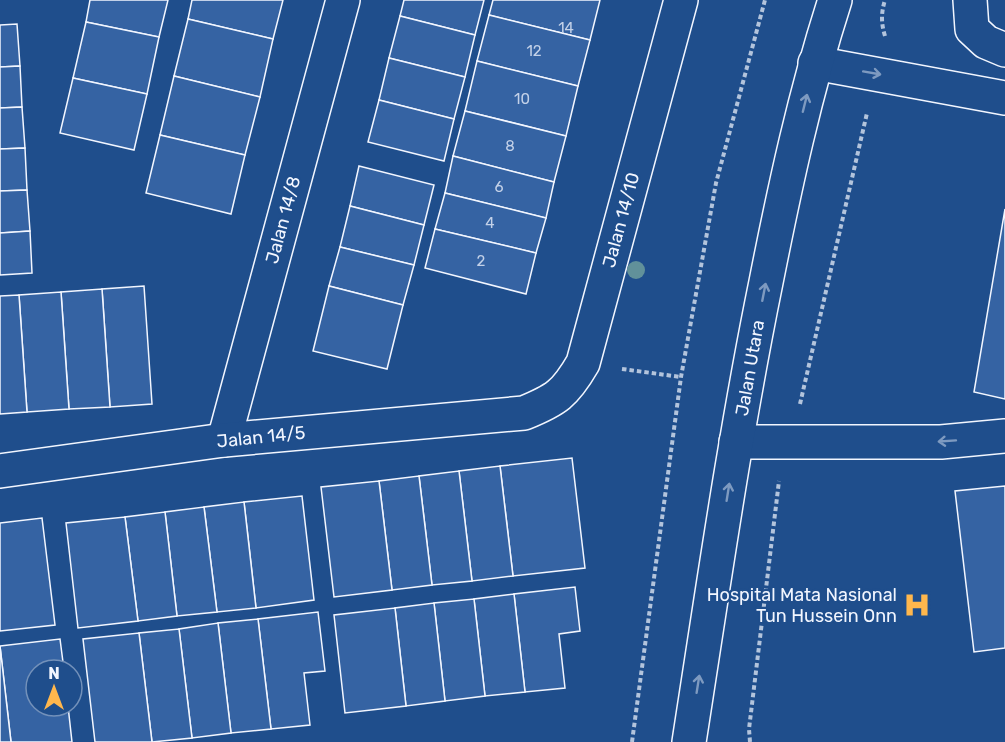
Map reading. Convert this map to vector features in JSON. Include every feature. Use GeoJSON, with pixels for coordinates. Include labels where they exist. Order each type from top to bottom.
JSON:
{"type":"FeatureCollection","features":[{"type":"Feature","properties":{"kind":"street","name":"Jalan 14/8"},"geometry":{"type":"LineString","coordinates":[[224,440],[343,0]]}},
{"type":"Feature","properties":{"kind":"street","name":"Jalan 14/10"},"geometry":{"type":"LineString","coordinates":[[524,413],[552,401],[571,384],[583,363],[681,0]]}},
{"type":"Feature","properties":{"kind":"street","name":"Jalan Utara"},"geometry":{"type":"LineString","coordinates":[[688,742],[736,442],[786,178],[815,63],[835,0]]}},
{"type":"Feature","properties":{"kind":"street"},"geometry":{"type":"LineString","coordinates":[[970,0],[972,29],[986,42],[1005,50]]}},
{"type":"Feature","properties":{"kind":"street"},"geometry":{"type":"LineString","coordinates":[[815,63],[1005,98]]}},
{"type":"Feature","properties":{"kind":"street","name":"Jalan 14/5"},"geometry":{"type":"LineString","coordinates":[[0,471],[224,440],[524,413]]}},
{"type":"Feature","properties":{"kind":"street"},"geometry":{"type":"LineString","coordinates":[[736,442],[941,442],[1005,436]]}},
{"type":"Feature","properties":{"kind":"path"},"geometry":{"type":"LineString","coordinates":[[632,742],[681,377],[716,183],[765,0]]}},
{"type":"Feature","properties":{"kind":"path"},"geometry":{"type":"LineString","coordinates":[[750,742],[749,729],[779,481],[877,74],[887,41],[882,24],[885,0]]}},
{"type":"Feature","properties":{"kind":"path"},"geometry":{"type":"LineString","coordinates":[[583,363],[681,377]]}},
{"type":"Feature","properties":{"kind":"building"},"geometry":{"type":"Polygon","coordinates":[[[90,0],[168,0],[159,37],[86,22],[90,0]]]}},
{"type":"Feature","properties":{"kind":"building"},"geometry":{"type":"Polygon","coordinates":[[[192,0],[283,0],[273,39],[188,19],[192,0]]]}},
{"type":"Feature","properties":{"kind":"building"},"geometry":{"type":"Polygon","coordinates":[[[404,0],[484,0],[475,35],[400,16],[404,0]]]}},
{"type":"Feature","properties":{"kind":"building"},"geometry":{"type":"Polygon","coordinates":[[[493,0],[600,0],[590,40],[489,15],[493,0]]]}},
{"type":"Feature","properties":{"kind":"building"},"geometry":{"type":"Polygon","coordinates":[[[489,15],[590,40],[578,86],[477,61],[489,15]]]}},
{"type":"Feature","properties":{"kind":"building"},"geometry":{"type":"Polygon","coordinates":[[[400,16],[475,35],[465,77],[389,58],[400,16]]]}},
{"type":"Feature","properties":{"kind":"building"},"geometry":{"type":"Polygon","coordinates":[[[188,19],[273,39],[260,97],[174,76],[188,19]]]}},
{"type":"Feature","properties":{"kind":"building"},"geometry":{"type":"Polygon","coordinates":[[[86,22],[159,37],[147,94],[73,78],[86,22]]]}},
{"type":"Feature","properties":{"kind":"building"},"geometry":{"type":"Polygon","coordinates":[[[17,24],[20,66],[0,67],[0,25],[17,24]]]}},
{"type":"Feature","properties":{"kind":"building"},"geometry":{"type":"Polygon","coordinates":[[[389,58],[465,77],[454,119],[379,100],[389,58]]]}},
{"type":"Feature","properties":{"kind":"building"},"geometry":{"type":"Polygon","coordinates":[[[477,61],[578,86],[566,136],[465,111],[477,61]]]}},
{"type":"Feature","properties":{"kind":"building"},"geometry":{"type":"Polygon","coordinates":[[[20,66],[22,107],[0,108],[0,67],[20,66]]]}},
{"type":"Feature","properties":{"kind":"building"},"geometry":{"type":"Polygon","coordinates":[[[174,76],[260,97],[245,155],[160,135],[174,76]]]}},
{"type":"Feature","properties":{"kind":"building"},"geometry":{"type":"Polygon","coordinates":[[[73,78],[147,94],[134,150],[60,133],[73,78]]]}},
{"type":"Feature","properties":{"kind":"building"},"geometry":{"type":"Polygon","coordinates":[[[379,100],[454,119],[444,161],[368,142],[379,100]]]}},
{"type":"Feature","properties":{"kind":"building"},"geometry":{"type":"Polygon","coordinates":[[[22,107],[25,148],[0,149],[0,108],[22,107]]]}},
{"type":"Feature","properties":{"kind":"building"},"geometry":{"type":"Polygon","coordinates":[[[465,111],[566,136],[554,182],[453,156],[465,111]]]}},
{"type":"Feature","properties":{"kind":"building"},"geometry":{"type":"Polygon","coordinates":[[[160,135],[245,155],[231,214],[146,193],[160,135]]]}},
{"type":"Feature","properties":{"kind":"building"},"geometry":{"type":"Polygon","coordinates":[[[25,148],[27,190],[0,191],[0,149],[25,148]]]}},
{"type":"Feature","properties":{"kind":"building"},"geometry":{"type":"Polygon","coordinates":[[[453,156],[554,182],[546,218],[445,193],[453,156]]]}},
{"type":"Feature","properties":{"kind":"building"},"geometry":{"type":"Polygon","coordinates":[[[359,166],[434,185],[424,225],[350,206],[359,166]]]}},
{"type":"Feature","properties":{"kind":"building"},"geometry":{"type":"Polygon","coordinates":[[[27,190],[30,231],[0,233],[0,191],[27,190]]]}},
{"type":"Feature","properties":{"kind":"building"},"geometry":{"type":"Polygon","coordinates":[[[445,193],[546,218],[536,253],[435,229],[445,193]]]}},
{"type":"Feature","properties":{"kind":"building"},"geometry":{"type":"Polygon","coordinates":[[[350,206],[424,225],[414,265],[340,247],[350,206]]]}},
{"type":"Feature","properties":{"kind":"building"},"geometry":{"type":"Polygon","coordinates":[[[1005,209],[1005,399],[974,392],[1005,209]]]}},
{"type":"Feature","properties":{"kind":"building"},"geometry":{"type":"Polygon","coordinates":[[[435,229],[536,253],[526,294],[425,268],[435,229]]]}},
{"type":"Feature","properties":{"kind":"building"},"geometry":{"type":"Polygon","coordinates":[[[30,231],[32,273],[0,275],[0,233],[30,231]]]}},
{"type":"Feature","properties":{"kind":"building"},"geometry":{"type":"Polygon","coordinates":[[[340,247],[414,265],[403,305],[329,286],[340,247]]]}},
{"type":"Feature","properties":{"kind":"building"},"geometry":{"type":"Polygon","coordinates":[[[144,286],[152,404],[110,407],[102,289],[144,286]]]}},
{"type":"Feature","properties":{"kind":"building"},"geometry":{"type":"Polygon","coordinates":[[[329,286],[403,305],[387,369],[313,351],[329,286]]]}},
{"type":"Feature","properties":{"kind":"building"},"geometry":{"type":"Polygon","coordinates":[[[102,289],[110,407],[69,409],[61,292],[102,289]]]}},
{"type":"Feature","properties":{"kind":"building"},"geometry":{"type":"Polygon","coordinates":[[[61,292],[69,409],[27,412],[19,295],[61,292]]]}},
{"type":"Feature","properties":{"kind":"building"},"geometry":{"type":"Polygon","coordinates":[[[19,295],[27,412],[0,414],[0,296],[19,295]]]}},
{"type":"Feature","properties":{"kind":"building"},"geometry":{"type":"Polygon","coordinates":[[[572,458],[585,568],[513,576],[500,466],[572,458]]]}},
{"type":"Feature","properties":{"kind":"building"},"geometry":{"type":"Polygon","coordinates":[[[500,466],[513,576],[472,581],[459,471],[500,466]]]}},
{"type":"Feature","properties":{"kind":"building"},"geometry":{"type":"Polygon","coordinates":[[[459,471],[472,581],[432,585],[419,476],[459,471]]]}},
{"type":"Feature","properties":{"kind":"building"},"geometry":{"type":"Polygon","coordinates":[[[419,476],[432,585],[392,590],[379,481],[419,476]]]}},
{"type":"Feature","properties":{"kind":"building"},"geometry":{"type":"Polygon","coordinates":[[[379,481],[392,590],[334,597],[321,487],[379,481]]]}},
{"type":"Feature","properties":{"kind":"building"},"geometry":{"type":"Polygon","coordinates":[[[1005,486],[1005,648],[974,652],[955,491],[1005,486]]]}},
{"type":"Feature","properties":{"kind":"building"},"geometry":{"type":"Polygon","coordinates":[[[302,496],[314,600],[256,608],[244,502],[302,496]]]}},
{"type":"Feature","properties":{"kind":"building"},"geometry":{"type":"Polygon","coordinates":[[[244,502],[256,608],[217,612],[204,507],[244,502]]]}},
{"type":"Feature","properties":{"kind":"building"},"geometry":{"type":"Polygon","coordinates":[[[204,507],[217,612],[177,616],[165,512],[204,507]]]}},
{"type":"Feature","properties":{"kind":"building"},"geometry":{"type":"Polygon","coordinates":[[[165,512],[177,616],[138,621],[125,517],[165,512]]]}},
{"type":"Feature","properties":{"kind":"building"},"geometry":{"type":"Polygon","coordinates":[[[125,517],[138,621],[78,628],[66,523],[125,517]]]}},
{"type":"Feature","properties":{"kind":"building"},"geometry":{"type":"Polygon","coordinates":[[[42,518],[55,625],[0,631],[0,523],[42,518]]]}},
{"type":"Feature","properties":{"kind":"building"},"geometry":{"type":"Polygon","coordinates":[[[575,587],[580,631],[559,634],[565,688],[525,692],[514,594],[575,587]]]}},
{"type":"Feature","properties":{"kind":"building"},"geometry":{"type":"Polygon","coordinates":[[[514,594],[525,692],[485,696],[474,599],[514,594]]]}},
{"type":"Feature","properties":{"kind":"building"},"geometry":{"type":"Polygon","coordinates":[[[474,599],[485,696],[445,701],[434,603],[474,599]]]}},
{"type":"Feature","properties":{"kind":"building"},"geometry":{"type":"Polygon","coordinates":[[[434,603],[445,701],[406,706],[395,608],[434,603]]]}},
{"type":"Feature","properties":{"kind":"building"},"geometry":{"type":"Polygon","coordinates":[[[395,608],[406,706],[345,713],[334,615],[395,608]]]}},
{"type":"Feature","properties":{"kind":"building"},"geometry":{"type":"Polygon","coordinates":[[[318,612],[325,671],[304,673],[310,725],[271,729],[258,619],[318,612]]]}},
{"type":"Feature","properties":{"kind":"building"},"geometry":{"type":"Polygon","coordinates":[[[258,619],[271,729],[231,733],[218,623],[258,619]]]}},
{"type":"Feature","properties":{"kind":"building"},"geometry":{"type":"Polygon","coordinates":[[[218,623],[231,733],[192,738],[179,629],[218,623]]]}},
{"type":"Feature","properties":{"kind":"building"},"geometry":{"type":"Polygon","coordinates":[[[179,629],[192,738],[152,742],[139,633],[179,629]]]}},
{"type":"Feature","properties":{"kind":"building"},"geometry":{"type":"Polygon","coordinates":[[[139,633],[152,742],[95,742],[83,639],[139,633]]]}},
{"type":"Feature","properties":{"kind":"building"},"geometry":{"type":"Polygon","coordinates":[[[60,639],[62,658],[24,658],[24,718],[69,718],[72,742],[11,742],[0,646],[60,639]]]}},
{"type":"Feature","properties":{"kind":"building"},"geometry":{"type":"Polygon","coordinates":[[[0,646],[11,742],[0,742],[0,646]]]}},
{"type":"Feature","properties":{"kind":"place","name":"Hospital Mata Nasional Tun Hussein Onn"},"geometry":{"type":"Point","coordinates":[917,605]}}]}
